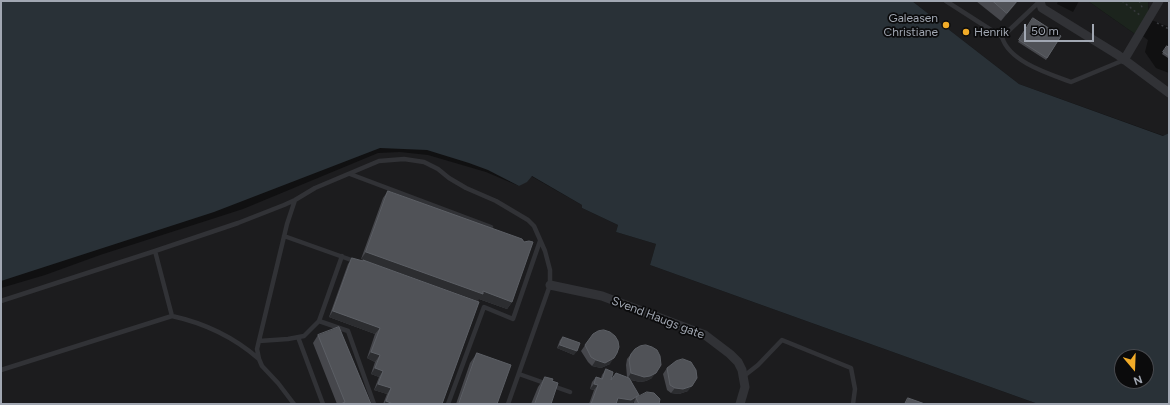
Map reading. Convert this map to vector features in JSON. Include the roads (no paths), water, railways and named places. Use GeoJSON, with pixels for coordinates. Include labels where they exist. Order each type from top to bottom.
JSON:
{"type":"FeatureCollection","features":[{"type":"Feature","properties":{"kind":"street"},"geometry":{"type":"LineString","coordinates":[[1040,1],[1042,8],[1124,60],[1169,93]]}},
{"type":"Feature","properties":{"kind":"street"},"geometry":{"type":"LineString","coordinates":[[1124,60],[1150,19],[1159,1]]}},
{"type":"Feature","properties":{"kind":"street","name":"Svend Haugs gate"},"geometry":{"type":"LineString","coordinates":[[550,285],[602,296],[705,335],[738,362],[744,376]]}},
{"type":"Feature","properties":{"kind":"street"},"geometry":{"type":"LineString","coordinates":[[740,404],[745,387],[744,376]]}},
{"type":"Feature","properties":{"kind":"lane"},"geometry":{"type":"LineString","coordinates":[[946,1],[1002,38],[1012,54],[1039,70],[1071,82],[1124,60]]}},
{"type":"Feature","properties":{"kind":"lane"},"geometry":{"type":"LineString","coordinates":[[1002,38],[1040,1]]}},
{"type":"Feature","properties":{"kind":"lane"},"geometry":{"type":"LineString","coordinates":[[1,301],[155,251],[238,222],[295,200],[315,188],[379,161],[404,159],[424,162],[438,169],[449,178],[466,188],[496,201],[528,220],[534,226],[545,251],[550,270],[550,285],[508,404]]}},
{"type":"Feature","properties":{"kind":"lane"},"geometry":{"type":"LineString","coordinates":[[350,174],[494,229]]}},
{"type":"Feature","properties":{"kind":"lane"},"geometry":{"type":"LineString","coordinates":[[294,404],[278,383],[262,366],[259,359],[258,349],[284,236],[295,200]]}},
{"type":"Feature","properties":{"kind":"lane"},"geometry":{"type":"LineString","coordinates":[[284,236],[364,264]]}},
{"type":"Feature","properties":{"kind":"lane"},"geometry":{"type":"LineString","coordinates":[[477,305],[513,318],[540,241]]}},
{"type":"Feature","properties":{"kind":"lane"},"geometry":{"type":"LineString","coordinates":[[155,251],[172,316]]}},
{"type":"Feature","properties":{"kind":"lane"},"geometry":{"type":"LineString","coordinates":[[259,341],[304,336],[319,320],[342,256]]}},
{"type":"Feature","properties":{"kind":"lane"},"geometry":{"type":"LineString","coordinates":[[448,404],[484,307]]}},
{"type":"Feature","properties":{"kind":"lane"},"geometry":{"type":"LineString","coordinates":[[1,370],[144,323],[172,316],[191,321],[238,342],[259,359]]}},
{"type":"Feature","properties":{"kind":"lane"},"geometry":{"type":"LineString","coordinates":[[319,320],[348,331],[374,404]]}},
{"type":"Feature","properties":{"kind":"lane"},"geometry":{"type":"LineString","coordinates":[[298,337],[323,404]]}},
{"type":"Feature","properties":{"kind":"lane"},"geometry":{"type":"LineString","coordinates":[[744,376],[758,365],[782,340],[851,368],[855,389],[853,404]]}},
{"type":"Feature","properties":{"kind":"lane"},"geometry":{"type":"LineString","coordinates":[[519,374],[570,392]]}},
{"type":"Feature","properties":{"kind":"place","name":"Galeasen Christiane"},"geometry":{"type":"Point","coordinates":[946,25]}},
{"type":"Feature","properties":{"kind":"place","name":"Henrik"},"geometry":{"type":"Point","coordinates":[966,32]}}]}
